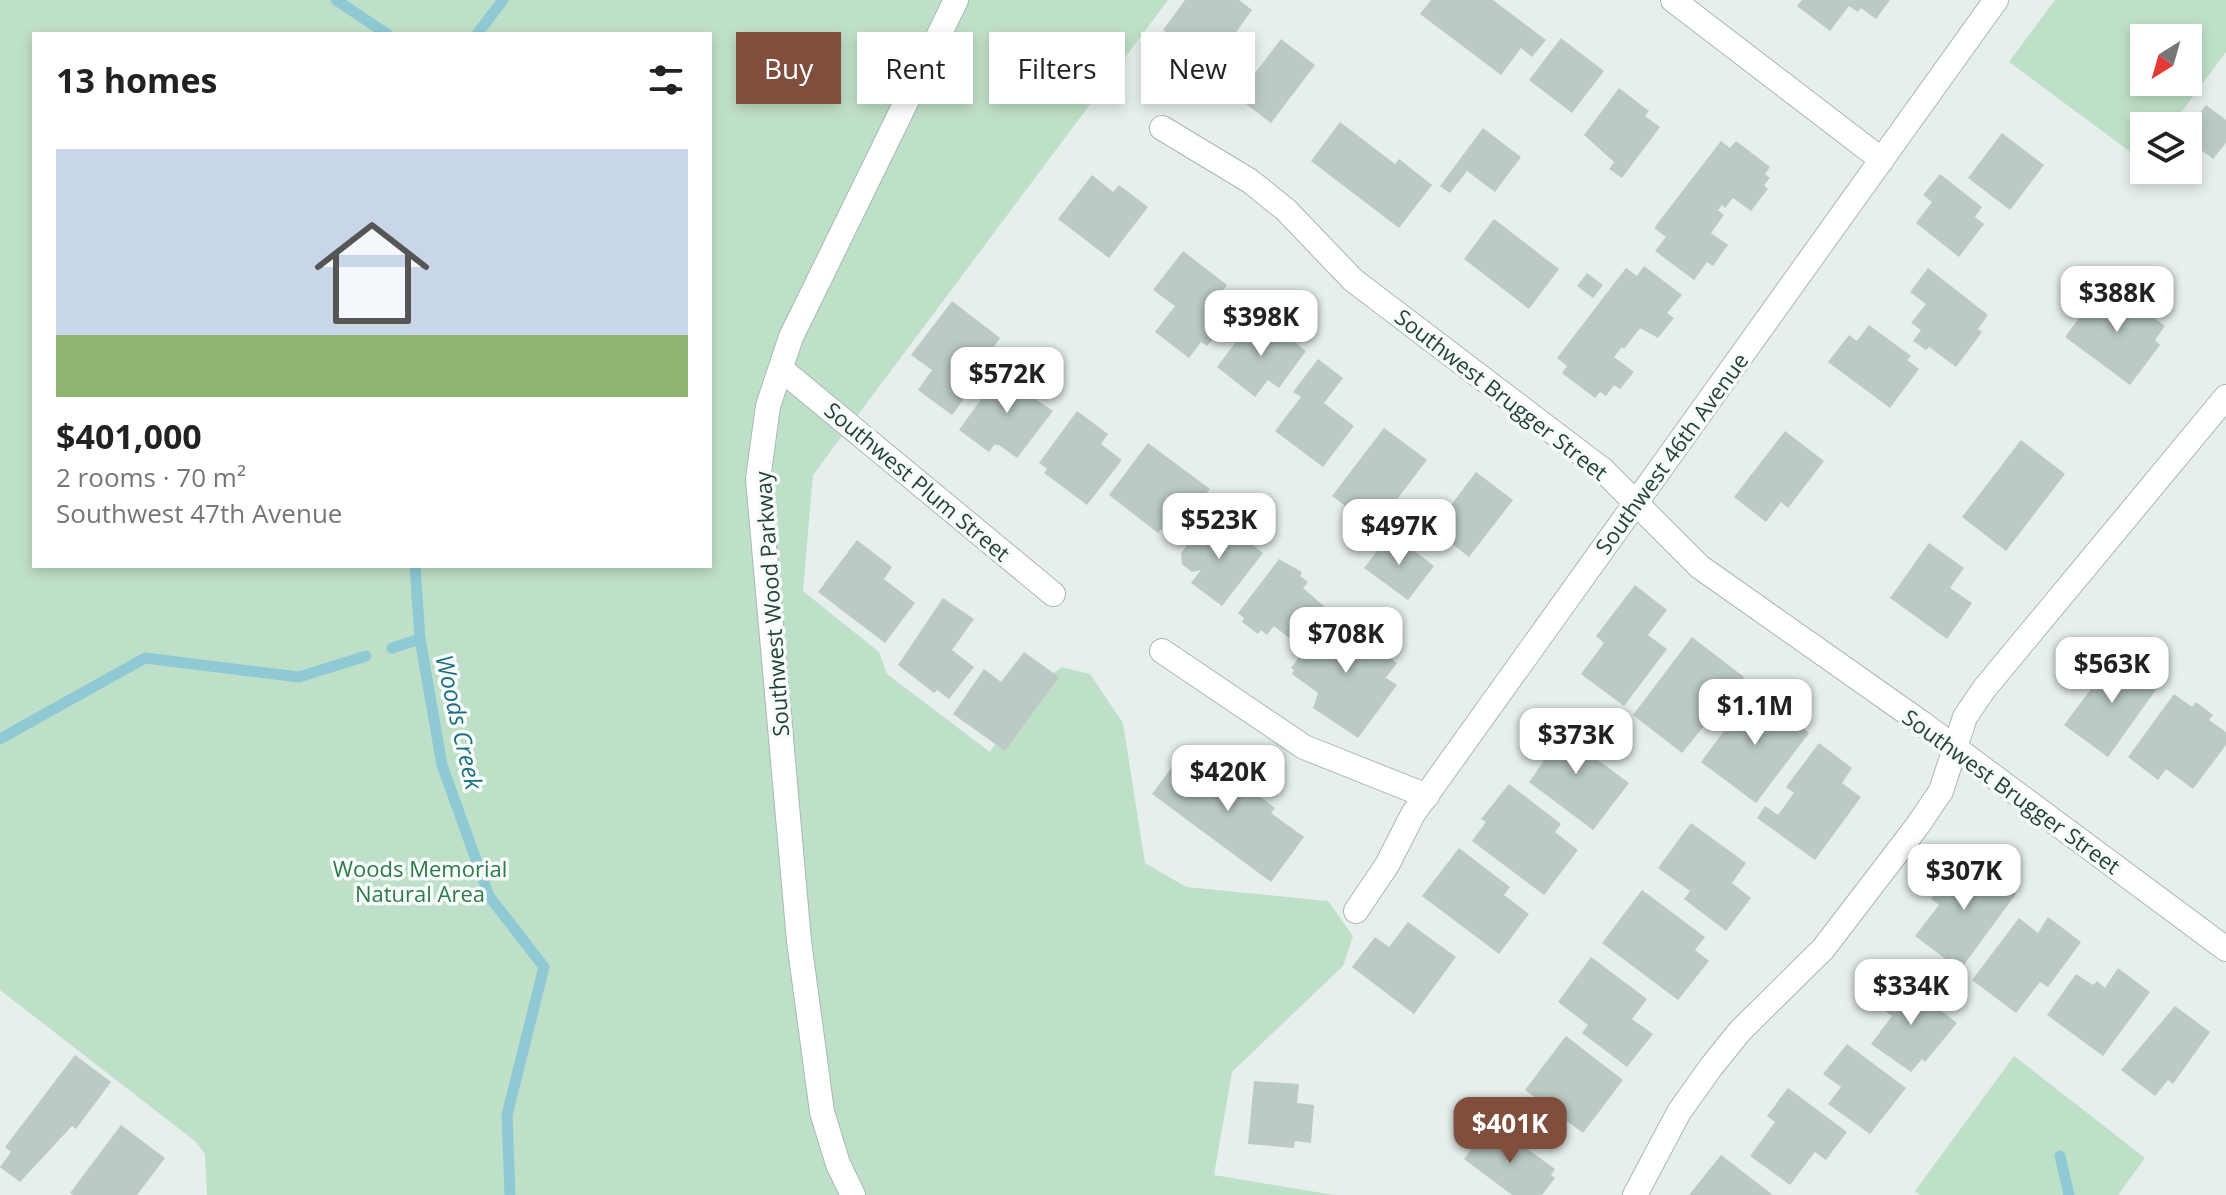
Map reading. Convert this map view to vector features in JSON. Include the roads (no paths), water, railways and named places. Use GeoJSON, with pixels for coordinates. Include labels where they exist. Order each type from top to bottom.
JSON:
{"type":"FeatureCollection","features":[{"type":"Feature","properties":{"kind":"street","name":"Southwest Wood Parkway"},"geometry":{"type":"LineString","coordinates":[[853,1195],[834,1152],[822,1112],[799,941],[758,479],[768,406],[791,337],[956,0]]}},
{"type":"Feature","properties":{"kind":"street"},"geometry":{"type":"LineString","coordinates":[[1673,0],[1882,160]]}},
{"type":"Feature","properties":{"kind":"street","name":"Southwest 46th Avenue"},"geometry":{"type":"LineString","coordinates":[[1356,911],[1427,796],[1996,0]]}},
{"type":"Feature","properties":{"kind":"street","name":"Southwest Brugger Street"},"geometry":{"type":"LineString","coordinates":[[1162,128],[1250,181],[1308,230],[1353,280],[1603,470],[1700,567],[2226,949]]}},
{"type":"Feature","properties":{"kind":"street","name":"Southwest Plum Street"},"geometry":{"type":"LineString","coordinates":[[781,369],[1053,594]]}},
{"type":"Feature","properties":{"kind":"street"},"geometry":{"type":"LineString","coordinates":[[1635,1195],[1679,1112],[1711,1067],[1740,1031],[1823,949],[1918,825],[1941,791],[1965,717],[1984,689],[2226,397]]}},
{"type":"Feature","properties":{"kind":"street"},"geometry":{"type":"LineString","coordinates":[[1162,651],[1304,747],[1427,796]]}},
{"type":"Feature","properties":{"kind":"waterway"},"geometry":{"type":"LineString","coordinates":[[336,0],[384,32]]}},
{"type":"Feature","properties":{"kind":"waterway","name":"Woods Creek"},"geometry":{"type":"LineString","coordinates":[[479,32],[503,0]]}},
{"type":"Feature","properties":{"kind":"waterway","name":"Woods Creek"},"geometry":{"type":"LineString","coordinates":[[415,568],[420,639],[442,765],[489,896],[544,967],[507,1115],[510,1195]]}},
{"type":"Feature","properties":{"kind":"waterway"},"geometry":{"type":"LineString","coordinates":[[392,648],[420,639]]}},
{"type":"Feature","properties":{"kind":"waterway"},"geometry":{"type":"LineString","coordinates":[[0,739],[145,658],[299,677],[366,656]]}},
{"type":"Feature","properties":{"kind":"waterway"},"geometry":{"type":"LineString","coordinates":[[2060,1156],[2069,1195]]}},
{"type":"Feature","properties":{"kind":"park label","name":"Woods Memorial Natural Area"},"geometry":{"type":"Point","coordinates":[420,880]}}]}
